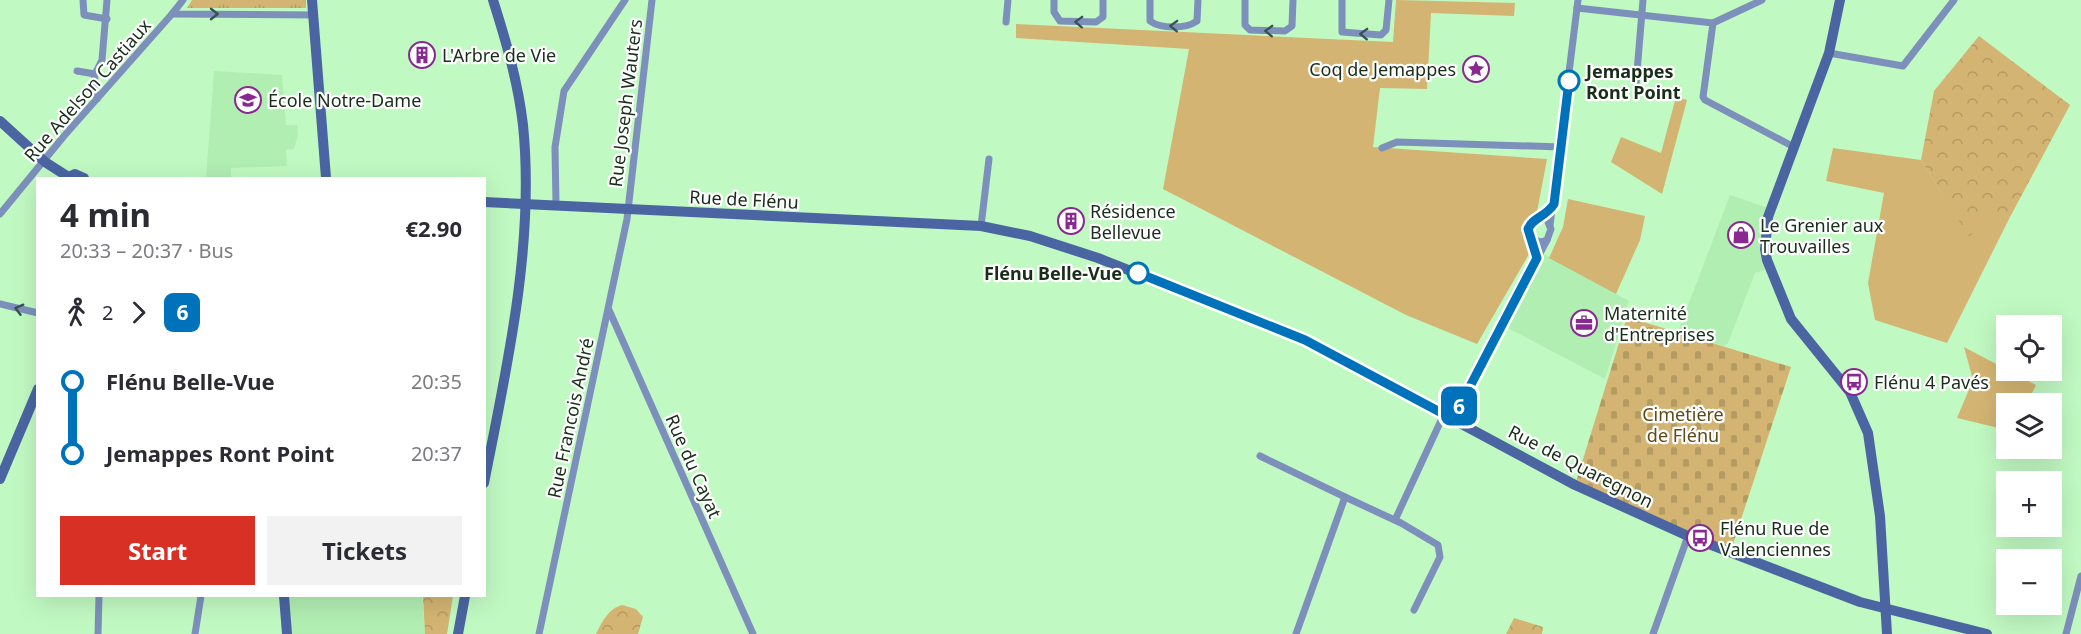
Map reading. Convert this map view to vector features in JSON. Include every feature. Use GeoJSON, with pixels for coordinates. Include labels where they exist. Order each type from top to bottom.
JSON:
{"type":"FeatureCollection","features":[{"type":"Feature","properties":{"kind":"street"},"geometry":{"type":"LineString","coordinates":[[83,0],[84,15],[107,19]]}},
{"type":"Feature","properties":{"kind":"street"},"geometry":{"type":"LineString","coordinates":[[97,99],[94,89],[95,74],[102,60],[107,0]]}},
{"type":"Feature","properties":{"kind":"street","name":"Rue Adelson Castiaux"},"geometry":{"type":"LineString","coordinates":[[0,214],[183,0]]}},
{"type":"Feature","properties":{"kind":"street"},"geometry":{"type":"LineString","coordinates":[[312,0],[326,177]]}},
{"type":"Feature","properties":{"kind":"street"},"geometry":{"type":"LineString","coordinates":[[486,472],[518,289],[526,186],[520,99],[494,0]]}},
{"type":"Feature","properties":{"kind":"street"},"geometry":{"type":"LineString","coordinates":[[552,204],[555,147],[564,92],[625,0]]}},
{"type":"Feature","properties":{"kind":"street","name":"Rue Joseph Wauters"},"geometry":{"type":"LineString","coordinates":[[628,209],[652,0]]}},
{"type":"Feature","properties":{"kind":"street"},"geometry":{"type":"LineString","coordinates":[[1006,22],[1008,0]]}},
{"type":"Feature","properties":{"kind":"street"},"geometry":{"type":"LineString","coordinates":[[1054,0],[1054,12],[1060,21],[1096,22],[1103,17],[1103,0]]}},
{"type":"Feature","properties":{"kind":"street"},"geometry":{"type":"LineString","coordinates":[[1150,0],[1150,21],[1155,25],[1190,27],[1197,21],[1198,0]]}},
{"type":"Feature","properties":{"kind":"street"},"geometry":{"type":"LineString","coordinates":[[1245,0],[1245,25],[1250,30],[1285,32],[1292,26],[1293,0]]}},
{"type":"Feature","properties":{"kind":"street"},"geometry":{"type":"LineString","coordinates":[[1342,0],[1342,32],[1380,35],[1386,30],[1389,0]]}},
{"type":"Feature","properties":{"kind":"street"},"geometry":{"type":"LineString","coordinates":[[1636,84],[1643,0]]}},
{"type":"Feature","properties":{"kind":"street"},"geometry":{"type":"LineString","coordinates":[[1395,520],[1448,417],[1551,233],[1550,225],[1577,4],[1713,23],[1762,0]]}},
{"type":"Feature","properties":{"kind":"street"},"geometry":{"type":"LineString","coordinates":[[1840,0],[1829,53],[1768,217],[1764,238],[1767,260],[1791,319],[1850,392],[1868,433],[1879,504],[1887,634]]}},
{"type":"Feature","properties":{"kind":"street"},"geometry":{"type":"LineString","coordinates":[[1829,53],[1903,66],[1954,0]]}},
{"type":"Feature","properties":{"kind":"street"},"geometry":{"type":"LineString","coordinates":[[172,14],[314,15]]}},
{"type":"Feature","properties":{"kind":"street"},"geometry":{"type":"LineString","coordinates":[[1713,23],[1704,92],[1709,104],[1794,147]]}},
{"type":"Feature","properties":{"kind":"street"},"geometry":{"type":"LineString","coordinates":[[77,71],[95,74]]}},
{"type":"Feature","properties":{"kind":"street"},"geometry":{"type":"LineString","coordinates":[[0,121],[45,162],[50,174],[61,177]]}},
{"type":"Feature","properties":{"kind":"street"},"geometry":{"type":"LineString","coordinates":[[1382,148],[1397,142],[1561,147]]}},
{"type":"Feature","properties":{"kind":"street"},"geometry":{"type":"LineString","coordinates":[[981,226],[989,159]]}},
{"type":"Feature","properties":{"kind":"street"},"geometry":{"type":"LineString","coordinates":[[68,177],[75,174],[82,177]]}},
{"type":"Feature","properties":{"kind":"street","name":"Rue de Flénu"},"geometry":{"type":"LineString","coordinates":[[486,202],[859,221]]}},
{"type":"Feature","properties":{"kind":"street"},"geometry":{"type":"LineString","coordinates":[[1537,258],[1528,229],[1531,222],[1548,213],[1554,204]]}},
{"type":"Feature","properties":{"kind":"street","name":"Rue Francois André"},"geometry":{"type":"LineString","coordinates":[[539,634],[628,209]]}},
{"type":"Feature","properties":{"kind":"street"},"geometry":{"type":"LineString","coordinates":[[1537,219],[1545,220],[1550,225]]}},
{"type":"Feature","properties":{"kind":"street","name":"Rue de Quaregnon"},"geometry":{"type":"LineString","coordinates":[[859,221],[981,226],[1009,230],[1056,244],[1212,302],[1305,340],[1575,485],[1688,536],[1812,585],[1886,610],[1987,634]]}},
{"type":"Feature","properties":{"kind":"street"},"geometry":{"type":"LineString","coordinates":[[1532,239],[1541,242],[1547,240]]}},
{"type":"Feature","properties":{"kind":"street"},"geometry":{"type":"LineString","coordinates":[[0,304],[36,313]]}},
{"type":"Feature","properties":{"kind":"street","name":"Rue du Cayat"},"geometry":{"type":"LineString","coordinates":[[608,309],[753,634]]}},
{"type":"Feature","properties":{"kind":"street"},"geometry":{"type":"LineString","coordinates":[[0,479],[36,394]]}},
{"type":"Feature","properties":{"kind":"street"},"geometry":{"type":"LineString","coordinates":[[1260,456],[1395,520],[1432,541],[1440,550],[1440,557],[1414,610]]}},
{"type":"Feature","properties":{"kind":"street"},"geometry":{"type":"LineString","coordinates":[[1296,634],[1345,497]]}},
{"type":"Feature","properties":{"kind":"street"},"geometry":{"type":"LineString","coordinates":[[1653,634],[1688,536]]}},
{"type":"Feature","properties":{"kind":"street"},"geometry":{"type":"LineString","coordinates":[[2066,634],[2081,576]]}},
{"type":"Feature","properties":{"kind":"street"},"geometry":{"type":"LineString","coordinates":[[98,634],[99,597]]}},
{"type":"Feature","properties":{"kind":"street"},"geometry":{"type":"LineString","coordinates":[[195,634],[201,597]]}},
{"type":"Feature","properties":{"kind":"street"},"geometry":{"type":"LineString","coordinates":[[284,597],[287,634]]}},
{"type":"Feature","properties":{"kind":"street"},"geometry":{"type":"LineString","coordinates":[[458,634],[465,597]]}},
{"type":"Feature","properties":{"kind":"shaded area","name":"École Notre-Dame"},"geometry":{"type":"Polygon","coordinates":[[[214,71],[282,75],[286,125],[297,125],[298,134],[294,149],[286,150],[287,166],[231,168],[231,177],[206,177],[214,71]]]}},
{"type":"Feature","properties":{"kind":"shaded area"},"geometry":{"type":"Polygon","coordinates":[[[1730,195],[1771,209],[1770,268],[1755,273],[1728,343],[1724,346],[1678,332],[1730,195]]]}},
{"type":"Feature","properties":{"kind":"shaded area"},"geometry":{"type":"Polygon","coordinates":[[[1540,252],[1629,301],[1605,379],[1502,325],[1540,252]]]}},
{"type":"Feature","properties":{"kind":"shaded area"},"geometry":{"type":"Polygon","coordinates":[[[284,597],[422,597],[425,634],[287,634],[284,597]]]}},
{"type":"Feature","properties":{"kind":"green space"},"geometry":{"type":"Polygon","coordinates":[[[192,0],[306,0],[306,8],[187,8],[192,0]]]}},
{"type":"Feature","properties":{"kind":"green space"},"geometry":{"type":"Polygon","coordinates":[[[1396,0],[1515,3],[1514,16],[1431,13],[1427,89],[1380,88],[1373,147],[1547,159],[1529,254],[1477,344],[1406,315],[1163,189],[1189,49],[1016,38],[1016,24],[1393,42],[1396,0]]]}},
{"type":"Feature","properties":{"kind":"green space"},"geometry":{"type":"Polygon","coordinates":[[[1979,36],[2070,105],[2010,217],[1985,206],[1970,238],[1921,160],[1934,91],[1979,36]]]}},
{"type":"Feature","properties":{"kind":"green space"},"geometry":{"type":"Polygon","coordinates":[[[1676,97],[1687,100],[1662,194],[1611,162],[1621,137],[1661,153],[1676,97]]]}},
{"type":"Feature","properties":{"kind":"green space"},"geometry":{"type":"Polygon","coordinates":[[[1833,148],[1921,160],[1970,237],[1985,205],[2010,217],[1947,343],[1875,320],[1868,283],[1884,193],[1826,181],[1833,148]]]}},
{"type":"Feature","properties":{"kind":"green space"},"geometry":{"type":"Polygon","coordinates":[[[1568,199],[1645,216],[1640,240],[1616,294],[1549,258],[1563,227],[1568,199]]]}},
{"type":"Feature","properties":{"kind":"green space","name":"Cimetière de Flénu"},"geometry":{"type":"Polygon","coordinates":[[[1627,317],[1791,367],[1730,553],[1575,485],[1627,317]]]}},
{"type":"Feature","properties":{"kind":"green space"},"geometry":{"type":"Polygon","coordinates":[[[1964,347],[1996,364],[1996,381],[2028,381],[2036,385],[2032,393],[1996,393],[1996,427],[1957,418],[1973,380],[1964,347]]]}},
{"type":"Feature","properties":{"kind":"green space"},"geometry":{"type":"Polygon","coordinates":[[[423,597],[453,597],[447,634],[425,634],[423,597]]]}},
{"type":"Feature","properties":{"kind":"green space"},"geometry":{"type":"Polygon","coordinates":[[[622,605],[636,609],[643,617],[638,634],[596,634],[609,613],[622,605]]]}},
{"type":"Feature","properties":{"kind":"green space"},"geometry":{"type":"Polygon","coordinates":[[[1514,618],[1543,627],[1542,634],[1506,634],[1514,618]]]}},
{"type":"Feature","properties":{"kind":"bus line","name":"6"},"geometry":{"type":"LineString","coordinates":[[1138,273],[1305,340],[1453,419],[1537,258],[1528,229],[1531,222],[1548,213],[1554,204],[1569,81]]}},
{"type":"Feature","properties":{"kind":"place","name":"L'Arbre de Vie"},"geometry":{"type":"Point","coordinates":[422,55]}},
{"type":"Feature","properties":{"kind":"place","name":"Coq de Jemappes"},"geometry":{"type":"Point","coordinates":[1476,69]}},
{"type":"Feature","properties":{"kind":"place","name":"Jemappes Ront Point"},"geometry":{"type":"Point","coordinates":[1569,81]}},
{"type":"Feature","properties":{"kind":"place","name":"École Notre-Dame"},"geometry":{"type":"Point","coordinates":[248,100]}},
{"type":"Feature","properties":{"kind":"place","name":"Résidence Bellevue"},"geometry":{"type":"Point","coordinates":[1071,221]}},
{"type":"Feature","properties":{"kind":"place","name":"Le Grenier aux Trouvailles"},"geometry":{"type":"Point","coordinates":[1741,235]}},
{"type":"Feature","properties":{"kind":"place","name":"Flénu Belle-Vue"},"geometry":{"type":"Point","coordinates":[1138,273]}},
{"type":"Feature","properties":{"kind":"place","name":"Maternité d'Entreprises"},"geometry":{"type":"Point","coordinates":[1584,323]}},
{"type":"Feature","properties":{"kind":"place","name":"Flénu 4 Pavés"},"geometry":{"type":"Point","coordinates":[1854,382]}},
{"type":"Feature","properties":{"kind":"place","name":"Flénu Rue de Valenciennes"},"geometry":{"type":"Point","coordinates":[1700,538]}}]}
